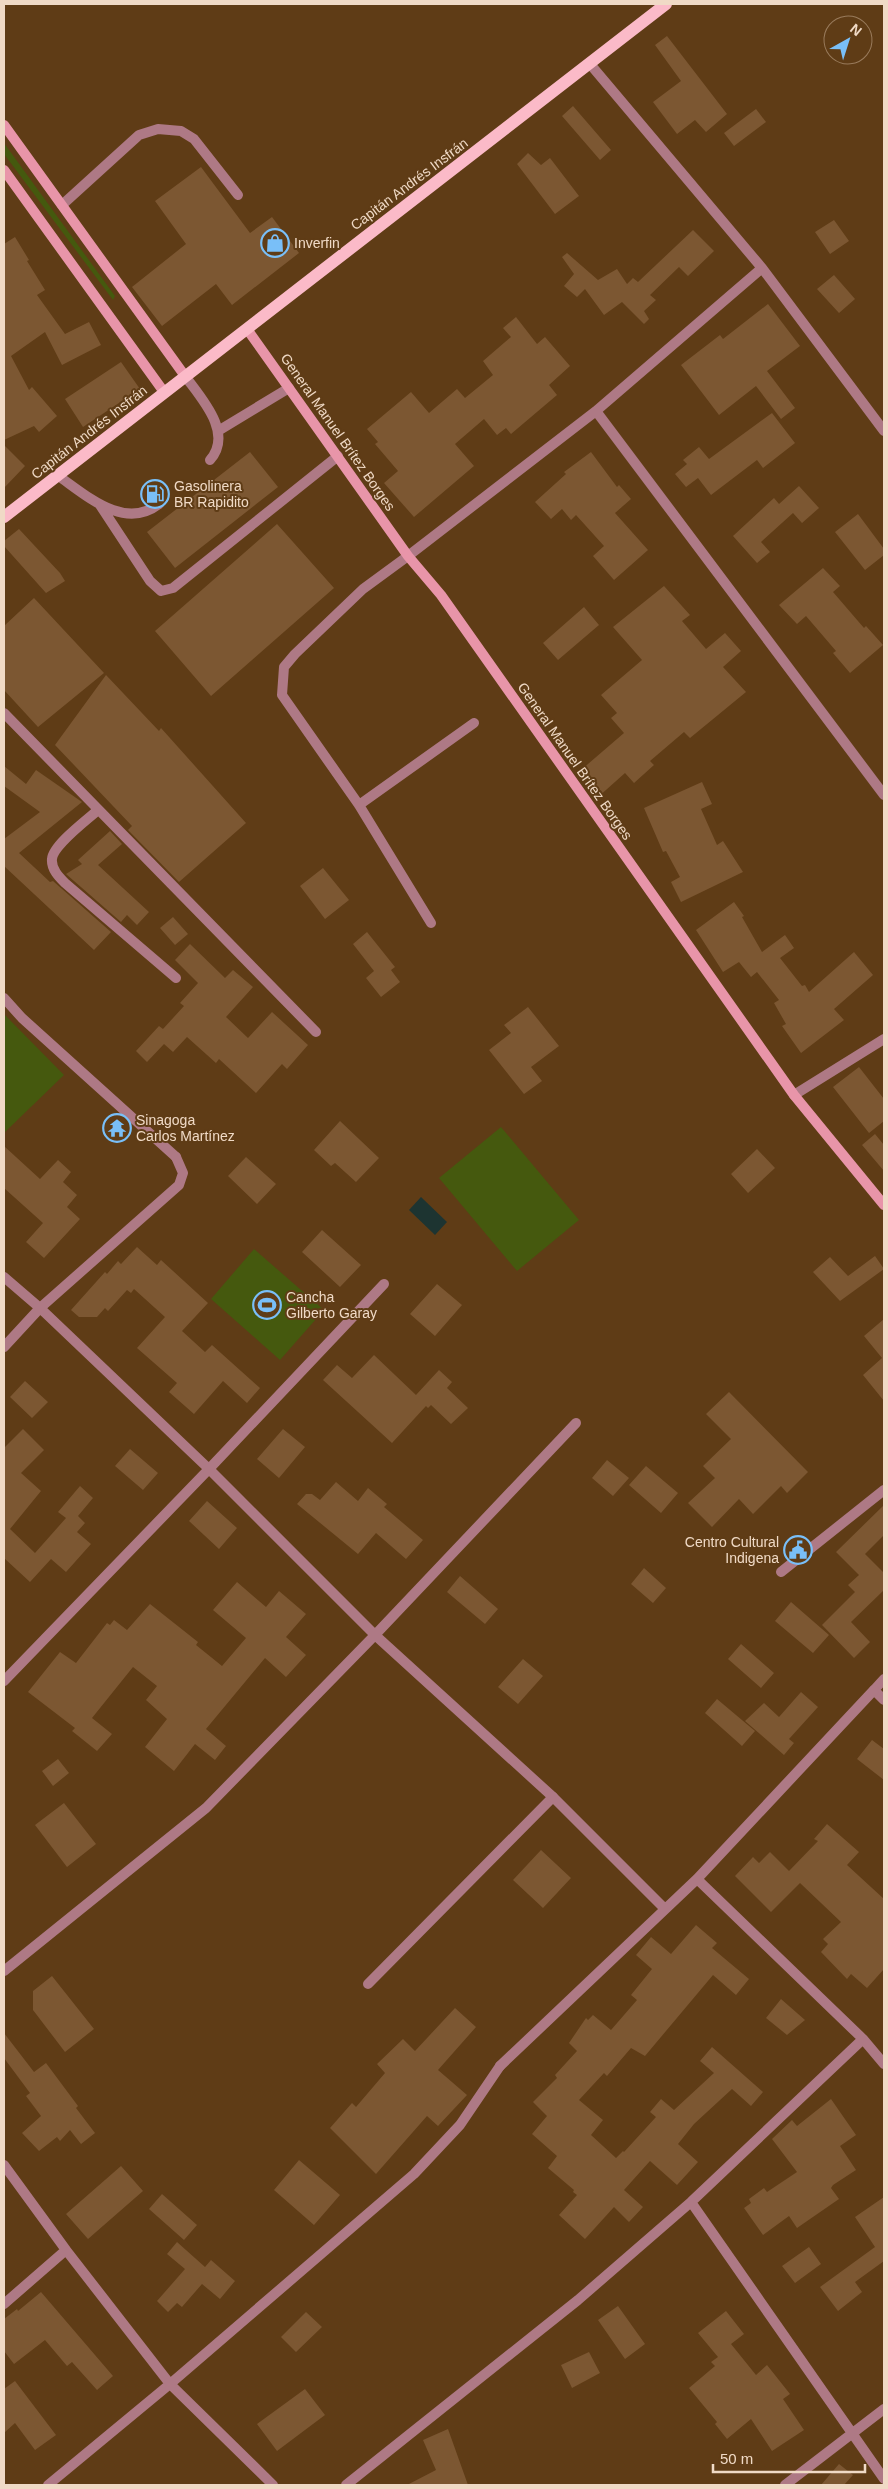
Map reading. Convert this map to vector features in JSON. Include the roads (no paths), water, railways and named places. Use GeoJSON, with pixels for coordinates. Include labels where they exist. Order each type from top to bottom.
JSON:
{"type":"FeatureCollection","features":[{"type":"Feature","properties":{"kind":"main road","name":"Capitán Andrés Insfrán"},"geometry":{"type":"LineString","coordinates":[[4,517],[666,4]]}},
{"type":"Feature","properties":{"kind":"street"},"geometry":{"type":"LineString","coordinates":[[590,64],[762,268],[884,431]]}},
{"type":"Feature","properties":{"kind":"street"},"geometry":{"type":"LineString","coordinates":[[4,125],[215,419],[219,444],[210,460]]}},
{"type":"Feature","properties":{"kind":"street"},"geometry":{"type":"LineString","coordinates":[[62,206],[139,135],[158,129],[181,132],[194,139],[238,194]]}},
{"type":"Feature","properties":{"kind":"street"},"geometry":{"type":"LineString","coordinates":[[4,170],[164,392]]}},
{"type":"Feature","properties":{"kind":"street"},"geometry":{"type":"LineString","coordinates":[[431,923],[359,805],[282,695],[284,667],[295,654],[363,589],[596,411],[762,268]]}},
{"type":"Feature","properties":{"kind":"street","name":"General Manuel Brítez Borges"},"geometry":{"type":"LineString","coordinates":[[247,329],[408,556],[446,603],[794,1096],[884,1205]]}},
{"type":"Feature","properties":{"kind":"street"},"geometry":{"type":"LineString","coordinates":[[218,432],[289,388]]}},
{"type":"Feature","properties":{"kind":"street"},"geometry":{"type":"LineString","coordinates":[[596,411],[884,795]]}},
{"type":"Feature","properties":{"kind":"street"},"geometry":{"type":"LineString","coordinates":[[100,505],[150,581],[161,591],[173,588],[338,456]]}},
{"type":"Feature","properties":{"kind":"street"},"geometry":{"type":"LineString","coordinates":[[58,475],[100,505],[120,513],[135,514],[159,504]]}},
{"type":"Feature","properties":{"kind":"street"},"geometry":{"type":"LineString","coordinates":[[4,713],[316,1032]]}},
{"type":"Feature","properties":{"kind":"street"},"geometry":{"type":"LineString","coordinates":[[359,805],[474,723]]}},
{"type":"Feature","properties":{"kind":"street"},"geometry":{"type":"LineString","coordinates":[[98,810],[54,850],[52,861],[56,873],[65,883],[176,978]]}},
{"type":"Feature","properties":{"kind":"street"},"geometry":{"type":"LineString","coordinates":[[4,998],[22,1018],[176,1157],[184,1173],[178,1185],[40,1308],[4,1347]]}},
{"type":"Feature","properties":{"kind":"street"},"geometry":{"type":"LineString","coordinates":[[794,1096],[884,1039]]}},
{"type":"Feature","properties":{"kind":"street"},"geometry":{"type":"LineString","coordinates":[[4,1277],[40,1308],[210,1469],[375,1635],[553,1797],[664,1908]]}},
{"type":"Feature","properties":{"kind":"street"},"geometry":{"type":"LineString","coordinates":[[4,1680],[210,1469],[384,1284]]}},
{"type":"Feature","properties":{"kind":"street"},"geometry":{"type":"LineString","coordinates":[[4,1971],[206,1808],[375,1635],[576,1423]]}},
{"type":"Feature","properties":{"kind":"street"},"geometry":{"type":"LineString","coordinates":[[781,1572],[884,1490]]}},
{"type":"Feature","properties":{"kind":"street"},"geometry":{"type":"LineString","coordinates":[[48,2485],[170,2384],[414,2174],[460,2125],[500,2066],[664,1908],[697,1879],[884,1679]]}},
{"type":"Feature","properties":{"kind":"street"},"geometry":{"type":"LineString","coordinates":[[874,1690],[884,1700]]}},
{"type":"Feature","properties":{"kind":"street"},"geometry":{"type":"LineString","coordinates":[[368,1984],[553,1797]]}},
{"type":"Feature","properties":{"kind":"street"},"geometry":{"type":"LineString","coordinates":[[697,1879],[863,2039],[884,2064]]}},
{"type":"Feature","properties":{"kind":"street"},"geometry":{"type":"LineString","coordinates":[[346,2485],[578,2300],[691,2202],[863,2039]]}},
{"type":"Feature","properties":{"kind":"street"},"geometry":{"type":"LineString","coordinates":[[4,2165],[66,2250],[170,2384],[273,2485]]}},
{"type":"Feature","properties":{"kind":"street"},"geometry":{"type":"LineString","coordinates":[[691,2202],[884,2479]]}},
{"type":"Feature","properties":{"kind":"street"},"geometry":{"type":"LineString","coordinates":[[4,2304],[66,2250]]}},
{"type":"Feature","properties":{"kind":"street"},"geometry":{"type":"LineString","coordinates":[[785,2485],[884,2409]]}},
{"type":"Feature","properties":{"kind":"water"},"geometry":{"type":"Polygon","coordinates":[[[421,1197],[447,1222],[435,1235],[409,1210],[421,1197]]]}},
{"type":"Feature","properties":{"kind":"place","name":"Inverfin"},"geometry":{"type":"Point","coordinates":[275,243]}},
{"type":"Feature","properties":{"kind":"place","name":"Gasolinera BR Rapidito"},"geometry":{"type":"Point","coordinates":[155,494]}},
{"type":"Feature","properties":{"kind":"place","name":"Sinagoga Carlos Martínez"},"geometry":{"type":"Point","coordinates":[117,1128]}},
{"type":"Feature","properties":{"kind":"place","name":"Cancha Gilberto Garay"},"geometry":{"type":"Point","coordinates":[267,1305]}},
{"type":"Feature","properties":{"kind":"place","name":"Centro Cultural Indigena"},"geometry":{"type":"Point","coordinates":[798,1550]}}]}
